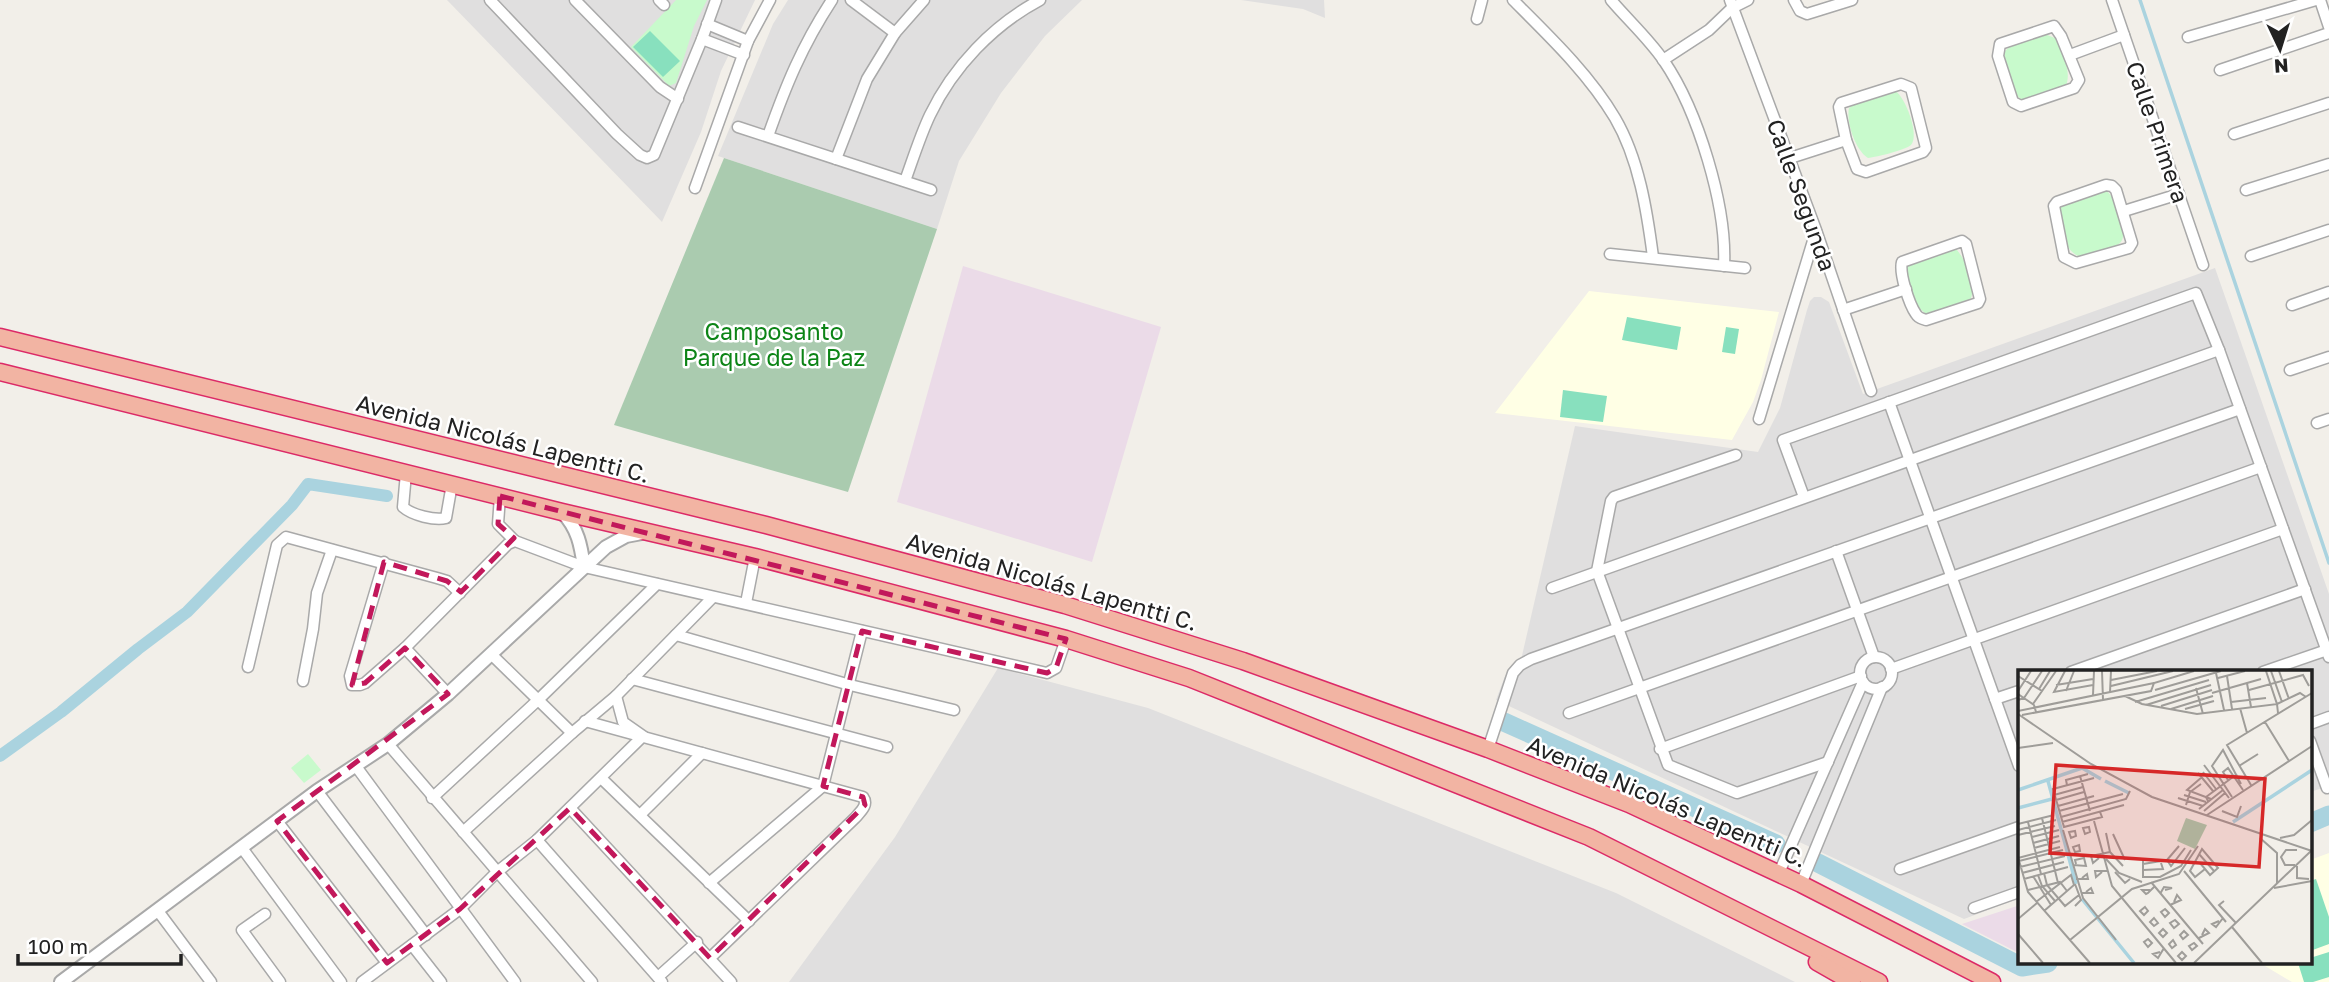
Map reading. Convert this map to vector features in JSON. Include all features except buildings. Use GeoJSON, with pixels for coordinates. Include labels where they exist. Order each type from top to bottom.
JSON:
{"type":"FeatureCollection","features":[{"type":"Feature","properties":{"kind":"highway"},"geometry":{"type":"LineString","coordinates":[[0,328],[55,351]]}},
{"type":"Feature","properties":{"kind":"highway"},"geometry":{"type":"LineString","coordinates":[[0,337],[55,351]]}},
{"type":"Feature","properties":{"kind":"highway","name":"Avenida Nicolás Lapentti C."},"geometry":{"type":"LineString","coordinates":[[55,351],[766,525],[1065,605],[1243,661],[1488,749],[1629,804],[1801,884],[1992,982]]}},
{"type":"Feature","properties":{"kind":"highway"},"geometry":{"type":"LineString","coordinates":[[0,372],[562,512],[755,557],[1066,639],[1245,699],[1589,837],[1879,982]]}},
{"type":"Feature","properties":{"kind":"highway"},"geometry":{"type":"LineString","coordinates":[[1676,880],[1852,982]]}},
{"type":"Feature","properties":{"kind":"street"},"geometry":{"type":"LineString","coordinates":[[490,0],[617,134],[647,158],[654,155],[716,0]]}},
{"type":"Feature","properties":{"kind":"street"},"geometry":{"type":"LineString","coordinates":[[575,0],[660,87],[677,99]]}},
{"type":"Feature","properties":{"kind":"street"},"geometry":{"type":"LineString","coordinates":[[695,188],[748,41],[770,0]]}},
{"type":"Feature","properties":{"kind":"street"},"geometry":{"type":"LineString","coordinates":[[768,136],[791,71],[809,34],[832,0]]}},
{"type":"Feature","properties":{"kind":"street"},"geometry":{"type":"LineString","coordinates":[[851,0],[895,33]]}},
{"type":"Feature","properties":{"kind":"street"},"geometry":{"type":"LineString","coordinates":[[836,159],[867,79],[895,33],[924,0]]}},
{"type":"Feature","properties":{"kind":"street"},"geometry":{"type":"LineString","coordinates":[[905,181],[928,118],[943,89],[977,47],[1022,4],[1040,0]]}},
{"type":"Feature","properties":{"kind":"street"},"geometry":{"type":"LineString","coordinates":[[1477,19],[1482,0]]}},
{"type":"Feature","properties":{"kind":"street"},"geometry":{"type":"LineString","coordinates":[[1513,0],[1599,95],[1616,120],[1638,179],[1649,222],[1653,257]]}},
{"type":"Feature","properties":{"kind":"street"},"geometry":{"type":"LineString","coordinates":[[1611,0],[1663,61],[1696,124],[1717,198],[1725,245],[1724,266]]}},
{"type":"Feature","properties":{"kind":"street"},"geometry":{"type":"LineString","coordinates":[[1663,61],[1709,30],[1729,3],[1748,0]]}},
{"type":"Feature","properties":{"kind":"street"},"geometry":{"type":"LineString","coordinates":[[1794,0],[1800,11],[1807,14],[1852,0]]}},
{"type":"Feature","properties":{"kind":"street","name":"Calle Primera"},"geometry":{"type":"LineString","coordinates":[[2112,0],[2203,265]]}},
{"type":"Feature","properties":{"kind":"street"},"geometry":{"type":"LineString","coordinates":[[2188,37],[2318,0],[2329,27]]}},
{"type":"Feature","properties":{"kind":"street","name":"Calle Segunda"},"geometry":{"type":"LineString","coordinates":[[1729,3],[1790,158],[1871,391]]}},
{"type":"Feature","properties":{"kind":"street"},"geometry":{"type":"LineString","coordinates":[[707,24],[748,41]]}},
{"type":"Feature","properties":{"kind":"street"},"geometry":{"type":"LineString","coordinates":[[2054,26],[2070,55],[2079,80],[2074,88],[2021,106],[2013,102],[1998,56],[2000,44],[2054,26]]}},
{"type":"Feature","properties":{"kind":"street"},"geometry":{"type":"LineString","coordinates":[[2220,70],[2329,33]]}},
{"type":"Feature","properties":{"kind":"street"},"geometry":{"type":"LineString","coordinates":[[2070,55],[2124,35]]}},
{"type":"Feature","properties":{"kind":"street"},"geometry":{"type":"LineString","coordinates":[[702,39],[744,55]]}},
{"type":"Feature","properties":{"kind":"street"},"geometry":{"type":"LineString","coordinates":[[1901,84],[1911,88],[1926,144],[1923,152],[1866,172],[1857,169],[1846,140],[1839,112],[1841,103],[1901,84]]}},
{"type":"Feature","properties":{"kind":"street"},"geometry":{"type":"LineString","coordinates":[[2234,134],[2329,103]]}},
{"type":"Feature","properties":{"kind":"street"},"geometry":{"type":"LineString","coordinates":[[738,127],[931,190]]}},
{"type":"Feature","properties":{"kind":"street"},"geometry":{"type":"LineString","coordinates":[[1790,158],[1846,140]]}},
{"type":"Feature","properties":{"kind":"street"},"geometry":{"type":"LineString","coordinates":[[2246,190],[2329,164]]}},
{"type":"Feature","properties":{"kind":"street"},"geometry":{"type":"LineString","coordinates":[[2106,185],[2112,186],[2116,191],[2124,211],[2132,237],[2129,248],[2076,263],[2064,257],[2054,212],[2057,202],[2106,185]]}},
{"type":"Feature","properties":{"kind":"street"},"geometry":{"type":"LineString","coordinates":[[2124,211],[2179,194]]}},
{"type":"Feature","properties":{"kind":"street"},"geometry":{"type":"LineString","coordinates":[[1759,419],[1816,230]]}},
{"type":"Feature","properties":{"kind":"street"},"geometry":{"type":"LineString","coordinates":[[2250,256],[2329,230]]}},
{"type":"Feature","properties":{"kind":"street"},"geometry":{"type":"LineString","coordinates":[[1962,241],[1966,244],[1980,299],[1978,303],[1926,320],[1916,314],[1906,289],[1901,270],[1902,262],[1962,241]]}},
{"type":"Feature","properties":{"kind":"street"},"geometry":{"type":"LineString","coordinates":[[1610,254],[1745,268]]}},
{"type":"Feature","properties":{"kind":"street"},"geometry":{"type":"LineString","coordinates":[[1843,310],[1906,289]]}},
{"type":"Feature","properties":{"kind":"street"},"geometry":{"type":"LineString","coordinates":[[2291,305],[2329,292]]}},
{"type":"Feature","properties":{"kind":"street"},"geometry":{"type":"LineString","coordinates":[[1804,497],[1783,440],[2196,293],[2328,653],[2270,670]]}},
{"type":"Feature","properties":{"kind":"street"},"geometry":{"type":"LineString","coordinates":[[1552,588],[2219,350]]}},
{"type":"Feature","properties":{"kind":"street"},"geometry":{"type":"LineString","coordinates":[[2290,370],[2329,357]]}},
{"type":"Feature","properties":{"kind":"street"},"geometry":{"type":"LineString","coordinates":[[1889,402],[2018,758]]}},
{"type":"Feature","properties":{"kind":"street"},"geometry":{"type":"LineString","coordinates":[[1488,749],[1513,673],[1521,664],[2240,409]]}},
{"type":"Feature","properties":{"kind":"street"},"geometry":{"type":"LineString","coordinates":[[2317,424],[2329,419]]}},
{"type":"Feature","properties":{"kind":"street"},"geometry":{"type":"LineString","coordinates":[[1736,455],[1614,497],[1611,500],[1597,571],[1668,765],[1737,793],[1828,762]]}},
{"type":"Feature","properties":{"kind":"street"},"geometry":{"type":"LineString","coordinates":[[1569,713],[2261,467]]}},
{"type":"Feature","properties":{"kind":"street"},"geometry":{"type":"LineString","coordinates":[[406,473],[403,507],[408,511],[442,520],[446,518],[452,484]]}},
{"type":"Feature","properties":{"kind":"street"},"geometry":{"type":"LineString","coordinates":[[500,496],[498,524],[515,541],[584,567],[1047,673],[1055,668],[1066,639]]}},
{"type":"Feature","properties":{"kind":"street"},"geometry":{"type":"LineString","coordinates":[[562,512],[572,522],[580,542],[584,567]]}},
{"type":"Feature","properties":{"kind":"street"},"geometry":{"type":"LineString","coordinates":[[1891,669],[2283,529]]}},
{"type":"Feature","properties":{"kind":"street"},"geometry":{"type":"LineString","coordinates":[[61,982],[317,791],[388,744],[492,655],[606,547],[626,536],[645,532]]}},
{"type":"Feature","properties":{"kind":"street"},"geometry":{"type":"LineString","coordinates":[[248,667],[278,541],[290,537],[384,562],[447,581],[460,593]]}},
{"type":"Feature","properties":{"kind":"street"},"geometry":{"type":"LineString","coordinates":[[384,562],[350,676],[352,685],[365,683],[405,648],[508,544],[515,541]]}},
{"type":"Feature","properties":{"kind":"street"},"geometry":{"type":"LineString","coordinates":[[303,681],[317,593],[332,550]]}},
{"type":"Feature","properties":{"kind":"street"},"geometry":{"type":"LineString","coordinates":[[1836,551],[1874,657]]}},
{"type":"Feature","properties":{"kind":"street"},"geometry":{"type":"LineString","coordinates":[[746,603],[755,557]]}},
{"type":"Feature","properties":{"kind":"street"},"geometry":{"type":"LineString","coordinates":[[432,798],[538,701],[657,584]]}},
{"type":"Feature","properties":{"kind":"street"},"geometry":{"type":"LineString","coordinates":[[2077,670],[2305,589]]}},
{"type":"Feature","properties":{"kind":"street"},"geometry":{"type":"LineString","coordinates":[[463,832],[616,696],[713,597]]}},
{"type":"Feature","properties":{"kind":"street"},"geometry":{"type":"LineString","coordinates":[[709,883],[823,786],[862,631]]}},
{"type":"Feature","properties":{"kind":"street"},"geometry":{"type":"LineString","coordinates":[[676,635],[850,685],[954,710]]}},
{"type":"Feature","properties":{"kind":"street"},"geometry":{"type":"LineString","coordinates":[[405,648],[448,694]]}},
{"type":"Feature","properties":{"kind":"street"},"geometry":{"type":"LineString","coordinates":[[492,655],[572,733]]}},
{"type":"Feature","properties":{"kind":"street"},"geometry":{"type":"LineString","coordinates":[[1778,874],[1862,679],[1864,663],[1874,657],[1885,660],[1891,669],[1889,681],[1882,687],[1801,884]]}},
{"type":"Feature","properties":{"kind":"street"},"geometry":{"type":"LineString","coordinates":[[632,679],[887,747]]}},
{"type":"Feature","properties":{"kind":"street"},"geometry":{"type":"LineString","coordinates":[[1862,679],[1871,688],[1882,687]]}},
{"type":"Feature","properties":{"kind":"street"},"geometry":{"type":"LineString","coordinates":[[1660,749],[1862,679]]}},
{"type":"Feature","properties":{"kind":"street"},"geometry":{"type":"LineString","coordinates":[[1995,699],[2018,691]]}},
{"type":"Feature","properties":{"kind":"street"},"geometry":{"type":"LineString","coordinates":[[616,696],[623,722],[643,736]]}},
{"type":"Feature","properties":{"kind":"street"},"geometry":{"type":"LineString","coordinates":[[2312,723],[2329,717]]}},
{"type":"Feature","properties":{"kind":"street"},"geometry":{"type":"LineString","coordinates":[[585,721],[863,797],[866,805],[843,830],[710,957]]}},
{"type":"Feature","properties":{"kind":"street"},"geometry":{"type":"LineString","coordinates":[[362,982],[460,909],[497,872],[537,840],[643,736]]}},
{"type":"Feature","properties":{"kind":"street"},"geometry":{"type":"LineString","coordinates":[[388,744],[592,982]]}},
{"type":"Feature","properties":{"kind":"street"},"geometry":{"type":"LineString","coordinates":[[2312,747],[2327,788]]}},
{"type":"Feature","properties":{"kind":"street"},"geometry":{"type":"LineString","coordinates":[[640,815],[702,753]]}},
{"type":"Feature","properties":{"kind":"street"},"geometry":{"type":"LineString","coordinates":[[355,765],[514,982]]}},
{"type":"Feature","properties":{"kind":"street"},"geometry":{"type":"LineString","coordinates":[[601,778],[749,921]]}},
{"type":"Feature","properties":{"kind":"street"},"geometry":{"type":"LineString","coordinates":[[317,791],[426,935]]}},
{"type":"Feature","properties":{"kind":"street"},"geometry":{"type":"LineString","coordinates":[[570,808],[731,982]]}},
{"type":"Feature","properties":{"kind":"street"},"geometry":{"type":"LineString","coordinates":[[277,821],[387,963]]}},
{"type":"Feature","properties":{"kind":"street"},"geometry":{"type":"LineString","coordinates":[[1900,869],[2018,827]]}},
{"type":"Feature","properties":{"kind":"street"},"geometry":{"type":"LineString","coordinates":[[537,840],[660,980],[697,943]]}},
{"type":"Feature","properties":{"kind":"street"},"geometry":{"type":"LineString","coordinates":[[242,848],[341,982]]}},
{"type":"Feature","properties":{"kind":"street"},"geometry":{"type":"LineString","coordinates":[[1974,908],[2018,892]]}},
{"type":"Feature","properties":{"kind":"street"},"geometry":{"type":"LineString","coordinates":[[158,911],[211,982]]}},
{"type":"Feature","properties":{"kind":"street"},"geometry":{"type":"LineString","coordinates":[[265,914],[242,930],[280,982]]}},
{"type":"Feature","properties":{"kind":"street"},"geometry":{"type":"LineString","coordinates":[[412,945],[441,982]]}},
{"type":"Feature","properties":{"kind":"highlighted area"},"geometry":{"type":"Polygon","coordinates":[[[500,496],[1066,639],[1056,668],[1047,673],[862,631],[823,786],[863,797],[865,805],[710,958],[570,808],[460,909],[387,963],[277,821],[448,694],[405,648],[365,683],[352,685],[384,562],[447,581],[461,592],[514,538],[498,524],[500,496]]]}},
{"type":"Feature","properties":{"kind":"shaded area"},"geometry":{"type":"Polygon","coordinates":[[[447,0],[755,0],[721,71],[701,132],[662,222],[447,0]]]}},
{"type":"Feature","properties":{"kind":"shaded area"},"geometry":{"type":"Polygon","coordinates":[[[788,0],[1082,0],[1045,36],[1001,93],[959,161],[937,229],[718,156],[773,24],[788,0]]]}},
{"type":"Feature","properties":{"kind":"shaded area"},"geometry":{"type":"Polygon","coordinates":[[[1241,0],[1324,0],[1325,18],[1303,9],[1241,0]]]}},
{"type":"Feature","properties":{"kind":"shaded area"},"geometry":{"type":"Polygon","coordinates":[[[963,266],[1161,327],[1092,562],[897,502],[963,266]]]}},
{"type":"Feature","properties":{"kind":"shaded area"},"geometry":{"type":"Polygon","coordinates":[[[2215,268],[2329,594],[2329,786],[2312,791],[2312,670],[2018,670],[2018,902],[2015,900],[1964,919],[1496,700],[1505,676],[1521,660],[1575,426],[1758,452],[1780,408],[1807,310],[1814,297],[1821,297],[1829,302],[1863,394],[2215,268]]]}},
{"type":"Feature","properties":{"kind":"shaded area"},"geometry":{"type":"Polygon","coordinates":[[[1589,291],[1779,312],[1753,402],[1732,440],[1495,413],[1589,291]]]}},
{"type":"Feature","properties":{"kind":"shaded area"},"geometry":{"type":"Polygon","coordinates":[[[998,668],[1148,708],[1616,893],[1795,982],[789,982],[895,837],[998,668]]]}},
{"type":"Feature","properties":{"kind":"shaded area"},"geometry":{"type":"Polygon","coordinates":[[[2329,853],[2329,982],[2292,982],[2262,964],[2312,964],[2312,859],[2329,853]]]}},
{"type":"Feature","properties":{"kind":"shaded area"},"geometry":{"type":"Polygon","coordinates":[[[2017,906],[2018,952],[1962,924],[2017,906]]]}},
{"type":"Feature","properties":{"kind":"green space"},"geometry":{"type":"Polygon","coordinates":[[[676,0],[707,0],[694,26],[676,83],[669,86],[631,47],[676,0]]]}},
{"type":"Feature","properties":{"kind":"green space"},"geometry":{"type":"Polygon","coordinates":[[[650,31],[680,61],[663,77],[633,47],[650,31]]]}},
{"type":"Feature","properties":{"kind":"green space"},"geometry":{"type":"Polygon","coordinates":[[[2045,34],[2057,39],[2066,63],[2067,82],[2065,88],[2023,101],[2014,93],[2002,56],[2009,47],[2045,34]]]}},
{"type":"Feature","properties":{"kind":"green space"},"geometry":{"type":"Polygon","coordinates":[[[1895,91],[1903,100],[1913,125],[1911,145],[1868,158],[1859,149],[1853,135],[1849,108],[1895,91]]]}},
{"type":"Feature","properties":{"kind":"green space","name":"Camposanto Parque de la Paz"},"geometry":{"type":"Polygon","coordinates":[[[724,158],[937,229],[848,492],[614,425],[724,158]]]}},
{"type":"Feature","properties":{"kind":"green space"},"geometry":{"type":"Polygon","coordinates":[[[2104,189],[2113,198],[2120,215],[2123,238],[2112,248],[2078,256],[2068,247],[2062,234],[2058,207],[2063,202],[2104,189]]]}},
{"type":"Feature","properties":{"kind":"green space"},"geometry":{"type":"Polygon","coordinates":[[[1953,247],[1962,256],[1969,272],[1972,296],[1961,306],[1927,314],[1911,292],[1907,265],[1953,247]]]}},
{"type":"Feature","properties":{"kind":"green space"},"geometry":{"type":"Polygon","coordinates":[[[1627,317],[1681,327],[1677,350],[1622,340],[1627,317]]]}},
{"type":"Feature","properties":{"kind":"green space"},"geometry":{"type":"Polygon","coordinates":[[[1726,327],[1739,329],[1735,354],[1722,352],[1726,327]]]}},
{"type":"Feature","properties":{"kind":"green space"},"geometry":{"type":"Polygon","coordinates":[[[1563,390],[1607,396],[1603,422],[1560,417],[1563,390]]]}},
{"type":"Feature","properties":{"kind":"green space"},"geometry":{"type":"Polygon","coordinates":[[[308,754],[321,770],[304,783],[291,768],[308,754]]]}},
{"type":"Feature","properties":{"kind":"green space"},"geometry":{"type":"Polygon","coordinates":[[[2316,879],[2329,917],[2329,944],[2312,950],[2312,880],[2316,879]]]}},
{"type":"Feature","properties":{"kind":"green space"},"geometry":{"type":"Polygon","coordinates":[[[2329,952],[2329,977],[2304,982],[2298,964],[2312,964],[2312,957],[2329,952]]]}},
{"type":"Feature","properties":{"kind":"waterway"},"geometry":{"type":"LineString","coordinates":[[2140,0],[2329,563]]}},
{"type":"Feature","properties":{"kind":"waterway"},"geometry":{"type":"LineString","coordinates":[[0,756],[61,712],[187,612],[292,505],[308,484],[387,496]]}},
{"type":"Feature","properties":{"kind":"waterway"},"geometry":{"type":"LineString","coordinates":[[1504,722],[1776,844]]}},
{"type":"Feature","properties":{"kind":"waterway"},"geometry":{"type":"LineString","coordinates":[[2312,822],[2329,815]]}},
{"type":"Feature","properties":{"kind":"waterway"},"geometry":{"type":"LineString","coordinates":[[1818,863],[2022,967],[2042,964]]}}]}
